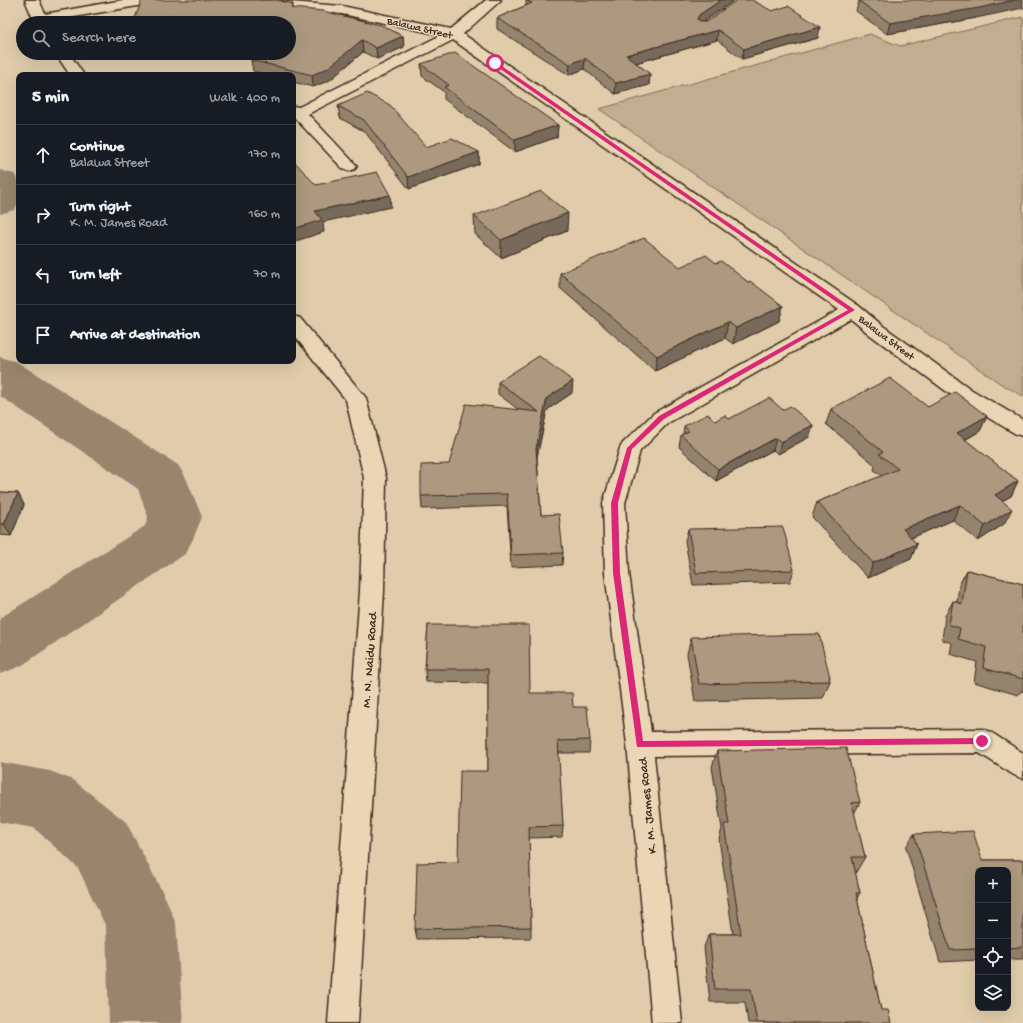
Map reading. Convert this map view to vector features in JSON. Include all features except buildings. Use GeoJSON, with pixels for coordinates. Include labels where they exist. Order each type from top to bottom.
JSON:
{"type":"FeatureCollection","features":[{"type":"Feature","properties":{"kind":"street"},"geometry":{"type":"LineString","coordinates":[[32,0],[39,16]]}},
{"type":"Feature","properties":{"kind":"street"},"geometry":{"type":"LineString","coordinates":[[61,16],[90,9],[149,0]]}},
{"type":"Feature","properties":{"kind":"street"},"geometry":{"type":"LineString","coordinates":[[349,166],[296,111],[454,34],[494,0]]}},
{"type":"Feature","properties":{"kind":"street","name":"Balawa Street"},"geometry":{"type":"LineString","coordinates":[[248,2],[342,10],[454,34],[852,310],[876,330],[965,395],[1023,429]]}},
{"type":"Feature","properties":{"kind":"street"},"geometry":{"type":"LineString","coordinates":[[67,60],[75,72]]}},
{"type":"Feature","properties":{"kind":"street","name":"K. M. James Road"},"geometry":{"type":"LineString","coordinates":[[667,1023],[640,744],[617,573],[614,503],[630,448],[661,418],[852,310]]}},
{"type":"Feature","properties":{"kind":"street","name":"M. N. Naidu Road"},"geometry":{"type":"LineString","coordinates":[[296,326],[356,398],[375,478],[372,590],[343,1023]]}},
{"type":"Feature","properties":{"kind":"street"},"geometry":{"type":"LineString","coordinates":[[640,744],[982,741],[1023,767]]}},
{"type":"Feature","properties":{"kind":"shaded area"},"geometry":{"type":"Polygon","coordinates":[[[1023,17],[1023,396],[1001,384],[599,109],[870,34],[900,46],[1023,17]]]}},
{"type":"Feature","properties":{"kind":"waterway"},"geometry":{"type":"LineString","coordinates":[[0,182],[5,191],[0,202]]}},
{"type":"Feature","properties":{"kind":"waterway"},"geometry":{"type":"LineString","coordinates":[[0,373],[160,478],[175,517],[166,539],[0,649]]}},
{"type":"Feature","properties":{"kind":"waterway"},"geometry":{"type":"LineString","coordinates":[[0,792],[50,801],[102,845],[141,924],[146,1023]]}},
{"type":"Feature","properties":{"kind":"route"},"geometry":{"type":"LineString","coordinates":[[495,63],[852,310],[661,418],[630,448],[614,503],[617,573],[640,744],[982,741]]}}]}
